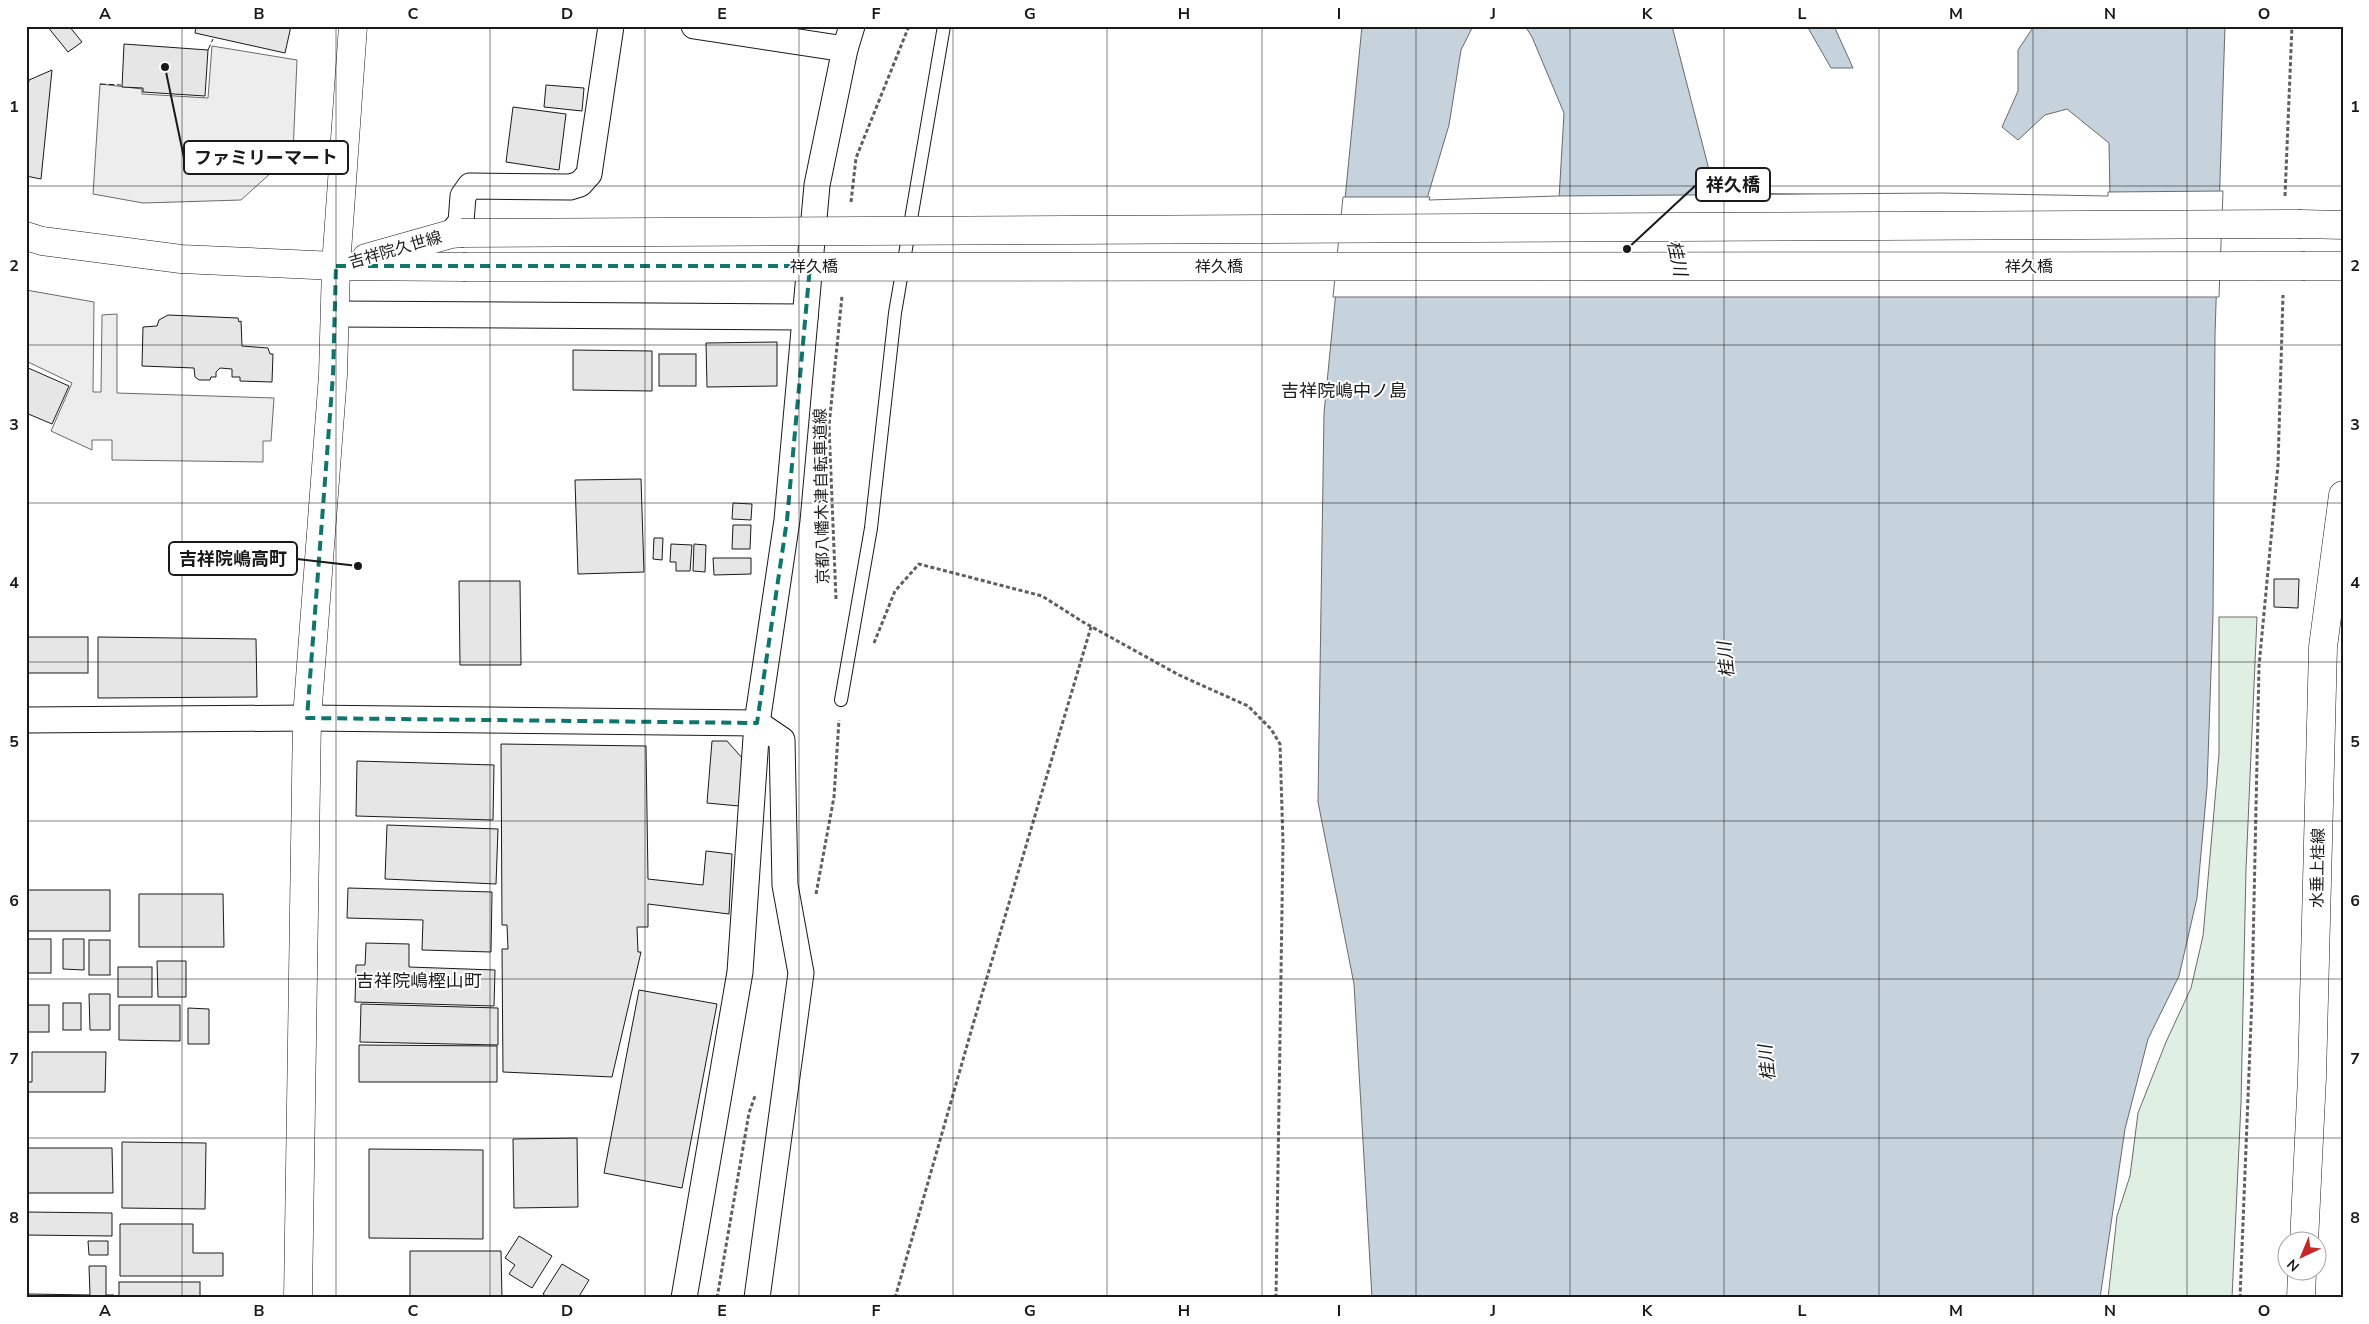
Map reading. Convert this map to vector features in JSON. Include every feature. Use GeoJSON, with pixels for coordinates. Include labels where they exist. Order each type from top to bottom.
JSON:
{"type":"FeatureCollection","features":[{"type":"Feature","properties":{"kind":"street"},"geometry":{"type":"LineString","coordinates":[[298,1298],[307,718],[333,375],[336,266],[353,26]]}},
{"type":"Feature","properties":{"kind":"street"},"geometry":{"type":"LineString","coordinates":[[611,26],[590,174],[580,184],[570,187],[470,186],[463,196],[461,222],[456,233],[2343,225]]}},
{"type":"Feature","properties":{"kind":"street"},"geometry":{"type":"LineString","coordinates":[[684,1298],[740,972],[757,724],[786,520],[817,185],[848,37],[694,26]]}},
{"type":"Feature","properties":{"kind":"street","name":"吉祥院久世線"},"geometry":{"type":"LineString","coordinates":[[336,266],[456,233]]}},
{"type":"Feature","properties":{"kind":"street"},"geometry":{"type":"LineString","coordinates":[[26,236],[42,242],[181,259],[336,266]]}},
{"type":"Feature","properties":{"kind":"street","name":"吉祥院久世線"},"geometry":{"type":"LineString","coordinates":[[336,266],[463,267]]}},
{"type":"Feature","properties":{"kind":"street","name":"祥久橋"},"geometry":{"type":"LineString","coordinates":[[463,267],[2343,266]]}},
{"type":"Feature","properties":{"kind":"street"},"geometry":{"type":"LineString","coordinates":[[335,314],[805,316]]}},
{"type":"Feature","properties":{"kind":"street","name":"水垂上桂線"},"geometry":{"type":"LineString","coordinates":[[2304,1232],[2312,1077],[2323,647],[2336,610],[2343,495]]}},
{"type":"Feature","properties":{"kind":"street"},"geometry":{"type":"LineString","coordinates":[[26,720],[307,718],[757,724],[782,740],[785,885],[801,973],[757,1298]]}},
{"type":"Feature","properties":{"kind":"street"},"geometry":{"type":"LineString","coordinates":[[2301,1298],[2302,1282]]}},
{"type":"Feature","properties":{"kind":"lane"},"geometry":{"type":"LineString","coordinates":[[841,700],[871,528],[895,313],[944,26]]}},
{"type":"Feature","properties":{"kind":"path"},"geometry":{"type":"LineString","coordinates":[[851,208],[856,158],[909,26]]}},
{"type":"Feature","properties":{"kind":"path"},"geometry":{"type":"LineString","coordinates":[[2285,202],[2292,26]]}},
{"type":"Feature","properties":{"kind":"path","name":"京都八幡木津自転車道線"},"geometry":{"type":"LineString","coordinates":[[836,604],[829,426],[843,287]]}},
{"type":"Feature","properties":{"kind":"path"},"geometry":{"type":"LineString","coordinates":[[2240,1298],[2251,1016],[2259,666],[2278,465],[2283,288]]}},
{"type":"Feature","properties":{"kind":"path"},"geometry":{"type":"LineString","coordinates":[[872,646],[895,591],[919,564],[1042,596],[1091,627],[1178,675],[1248,706],[1271,729],[1280,744],[1284,843],[1276,1298]]}},
{"type":"Feature","properties":{"kind":"path"},"geometry":{"type":"LineString","coordinates":[[895,1298],[974,1020],[1091,627]]}},
{"type":"Feature","properties":{"kind":"path"},"geometry":{"type":"LineString","coordinates":[[816,895],[834,798],[841,700]]}},
{"type":"Feature","properties":{"kind":"path"},"geometry":{"type":"LineString","coordinates":[[839,729],[842,720]]}},
{"type":"Feature","properties":{"kind":"highlighted area"},"geometry":{"type":"Polygon","coordinates":[[[336,266],[810,266],[787,520],[757,723],[307,718],[333,375],[336,266]]]}},
{"type":"Feature","properties":{"kind":"green space"},"geometry":{"type":"Polygon","coordinates":[[[2219,617],[2257,617],[2246,869],[2241,1103],[2232,1298],[2108,1298],[2117,1216],[2130,1176],[2138,1113],[2166,1042],[2191,988],[2203,936],[2219,754],[2219,617]]]}},
{"type":"Feature","properties":{"kind":"shaded area"},"geometry":{"type":"Polygon","coordinates":[[[212,46],[297,60],[293,153],[241,200],[143,203],[93,194],[100,84],[142,89],[142,94],[208,98],[212,46]]]}},
{"type":"Feature","properties":{"kind":"shaded area"},"geometry":{"type":"Polygon","coordinates":[[[26,290],[94,302],[93,392],[101,392],[102,315],[117,314],[117,393],[274,398],[271,441],[263,441],[263,462],[112,460],[112,440],[92,440],[92,450],[51,431],[72,383],[26,361],[26,290]]]}},
{"type":"Feature","properties":{"kind":"water","name":"桂川"},"geometry":{"type":"Polygon","coordinates":[[[1362,26],[1473,26],[1461,50],[1449,125],[1426,202],[1559,199],[1564,113],[1532,37],[1525,26],[1672,26],[1715,193],[2110,198],[2109,143],[2067,109],[2045,115],[2018,140],[2002,127],[2018,91],[2018,50],[2034,26],[2225,26],[2215,335],[2213,615],[2207,787],[2197,898],[2179,976],[2148,1039],[2125,1129],[2100,1298],[1372,1298],[1354,984],[1318,802],[1324,413],[1362,26]]]}},
{"type":"Feature","properties":{"kind":"water"},"geometry":{"type":"Polygon","coordinates":[[[1807,26],[1834,26],[1853,68],[1831,68],[1807,26]]]}},
{"type":"Feature","properties":{"kind":"pier"},"geometry":{"type":"Polygon","coordinates":[[[2223,191],[2219,297],[1333,297],[1343,197],[1430,197],[1429,200],[1557,196],[1940,193],[2108,196],[2108,192],[2223,191]]]}},
{"type":"Feature","properties":{"kind":"building"},"geometry":{"type":"Polygon","coordinates":[[[47,26],[69,26],[82,42],[68,52],[47,26]]]}},
{"type":"Feature","properties":{"kind":"building"},"geometry":{"type":"Polygon","coordinates":[[[196,26],[291,26],[285,53],[195,33],[196,26]]]}},
{"type":"Feature","properties":{"kind":"building"},"geometry":{"type":"Polygon","coordinates":[[[124,44],[208,50],[205,96],[143,92],[143,88],[122,87],[124,44]]]}},
{"type":"Feature","properties":{"kind":"building"},"geometry":{"type":"Polygon","coordinates":[[[52,70],[41,179],[26,176],[26,99],[29,80],[52,70]]]}},
{"type":"Feature","properties":{"kind":"building"},"geometry":{"type":"Polygon","coordinates":[[[546,85],[584,88],[582,111],[544,107],[546,85]]]}},
{"type":"Feature","properties":{"kind":"building"},"geometry":{"type":"Polygon","coordinates":[[[513,107],[566,114],[559,170],[506,162],[513,107]]]}},
{"type":"Feature","properties":{"kind":"building"},"geometry":{"type":"Polygon","coordinates":[[[168,315],[238,318],[239,322],[241,321],[242,346],[268,348],[270,354],[273,354],[272,382],[240,381],[240,377],[232,377],[232,369],[220,368],[216,372],[216,377],[211,377],[210,380],[199,380],[195,377],[194,368],[142,366],[143,327],[157,326],[159,320],[168,315]]]}},
{"type":"Feature","properties":{"kind":"building"},"geometry":{"type":"Polygon","coordinates":[[[777,342],[777,386],[707,387],[706,343],[777,342]]]}},
{"type":"Feature","properties":{"kind":"building"},"geometry":{"type":"Polygon","coordinates":[[[573,350],[652,351],[652,391],[573,390],[573,350]]]}},
{"type":"Feature","properties":{"kind":"building"},"geometry":{"type":"Polygon","coordinates":[[[659,354],[696,354],[696,386],[659,386],[659,354]]]}},
{"type":"Feature","properties":{"kind":"building"},"geometry":{"type":"Polygon","coordinates":[[[26,367],[69,386],[52,424],[26,413],[26,367]]]}},
{"type":"Feature","properties":{"kind":"building"},"geometry":{"type":"Polygon","coordinates":[[[641,479],[644,572],[578,574],[575,480],[641,479]]]}},
{"type":"Feature","properties":{"kind":"building"},"geometry":{"type":"Polygon","coordinates":[[[733,503],[752,504],[751,520],[732,519],[733,503]]]}},
{"type":"Feature","properties":{"kind":"building"},"geometry":{"type":"Polygon","coordinates":[[[733,525],[751,525],[750,549],[732,549],[733,525]]]}},
{"type":"Feature","properties":{"kind":"building"},"geometry":{"type":"Polygon","coordinates":[[[654,538],[663,538],[662,560],[653,559],[654,538]]]}},
{"type":"Feature","properties":{"kind":"building"},"geometry":{"type":"Polygon","coordinates":[[[671,544],[692,545],[690,571],[676,571],[676,562],[670,562],[671,544]]]}},
{"type":"Feature","properties":{"kind":"building"},"geometry":{"type":"Polygon","coordinates":[[[694,544],[706,545],[705,572],[693,571],[694,544]]]}},
{"type":"Feature","properties":{"kind":"building"},"geometry":{"type":"Polygon","coordinates":[[[713,558],[751,558],[751,574],[714,575],[713,558]]]}},
{"type":"Feature","properties":{"kind":"building"},"geometry":{"type":"Polygon","coordinates":[[[2274,579],[2299,579],[2298,608],[2274,607],[2274,579]]]}},
{"type":"Feature","properties":{"kind":"building"},"geometry":{"type":"Polygon","coordinates":[[[459,581],[520,581],[521,665],[460,665],[459,581]]]}},
{"type":"Feature","properties":{"kind":"building"},"geometry":{"type":"Polygon","coordinates":[[[26,637],[88,637],[88,673],[26,673],[26,637]]]}},
{"type":"Feature","properties":{"kind":"building"},"geometry":{"type":"Polygon","coordinates":[[[98,637],[256,639],[257,697],[98,698],[98,637]]]}},
{"type":"Feature","properties":{"kind":"building"},"geometry":{"type":"Polygon","coordinates":[[[712,741],[727,741],[743,759],[739,806],[707,803],[712,741]]]}},
{"type":"Feature","properties":{"kind":"building"},"geometry":{"type":"Polygon","coordinates":[[[501,744],[646,746],[648,879],[703,885],[706,851],[732,854],[729,914],[648,904],[648,927],[637,927],[638,952],[641,952],[612,1077],[503,1072],[502,949],[508,949],[507,925],[502,925],[501,744]]]}},
{"type":"Feature","properties":{"kind":"building"},"geometry":{"type":"Polygon","coordinates":[[[357,761],[494,765],[493,820],[356,816],[357,761]]]}},
{"type":"Feature","properties":{"kind":"building"},"geometry":{"type":"Polygon","coordinates":[[[387,825],[498,829],[496,884],[385,879],[387,825]]]}},
{"type":"Feature","properties":{"kind":"building"},"geometry":{"type":"Polygon","coordinates":[[[348,888],[492,892],[491,952],[422,950],[423,920],[347,918],[348,888]]]}},
{"type":"Feature","properties":{"kind":"building"},"geometry":{"type":"Polygon","coordinates":[[[26,890],[110,890],[110,931],[26,931],[26,890]]]}},
{"type":"Feature","properties":{"kind":"building"},"geometry":{"type":"Polygon","coordinates":[[[139,894],[223,894],[224,947],[139,947],[139,894]]]}},
{"type":"Feature","properties":{"kind":"building"},"geometry":{"type":"Polygon","coordinates":[[[26,939],[51,939],[51,973],[26,973],[26,939]]]}},
{"type":"Feature","properties":{"kind":"building"},"geometry":{"type":"Polygon","coordinates":[[[63,939],[84,939],[84,970],[63,969],[63,939]]]}},
{"type":"Feature","properties":{"kind":"building"},"geometry":{"type":"Polygon","coordinates":[[[89,940],[110,940],[110,975],[89,975],[89,940]]]}},
{"type":"Feature","properties":{"kind":"building"},"geometry":{"type":"Polygon","coordinates":[[[366,943],[409,944],[409,967],[495,970],[494,1006],[355,1002],[356,965],[365,965],[366,943]]]}},
{"type":"Feature","properties":{"kind":"building"},"geometry":{"type":"Polygon","coordinates":[[[157,961],[186,961],[186,997],[158,997],[157,961]]]}},
{"type":"Feature","properties":{"kind":"building"},"geometry":{"type":"Polygon","coordinates":[[[118,967],[152,967],[152,997],[118,997],[118,967]]]}},
{"type":"Feature","properties":{"kind":"building"},"geometry":{"type":"Polygon","coordinates":[[[639,990],[717,1004],[682,1188],[604,1173],[639,990]]]}},
{"type":"Feature","properties":{"kind":"building"},"geometry":{"type":"Polygon","coordinates":[[[89,994],[110,994],[110,1030],[90,1030],[89,994]]]}},
{"type":"Feature","properties":{"kind":"building"},"geometry":{"type":"Polygon","coordinates":[[[63,1003],[81,1003],[81,1030],[63,1030],[63,1003]]]}},
{"type":"Feature","properties":{"kind":"building"},"geometry":{"type":"Polygon","coordinates":[[[361,1004],[498,1008],[498,1045],[360,1042],[361,1004]]]}},
{"type":"Feature","properties":{"kind":"building"},"geometry":{"type":"Polygon","coordinates":[[[26,1005],[49,1005],[49,1032],[26,1032],[26,1005]]]}},
{"type":"Feature","properties":{"kind":"building"},"geometry":{"type":"Polygon","coordinates":[[[119,1005],[180,1005],[180,1041],[119,1040],[119,1005]]]}},
{"type":"Feature","properties":{"kind":"building"},"geometry":{"type":"Polygon","coordinates":[[[188,1008],[209,1009],[209,1044],[188,1044],[188,1008]]]}},
{"type":"Feature","properties":{"kind":"building"},"geometry":{"type":"Polygon","coordinates":[[[359,1045],[497,1046],[497,1082],[359,1082],[359,1045]]]}},
{"type":"Feature","properties":{"kind":"building"},"geometry":{"type":"Polygon","coordinates":[[[32,1052],[106,1052],[105,1092],[26,1092],[26,1082],[32,1082],[32,1052]]]}},
{"type":"Feature","properties":{"kind":"building"},"geometry":{"type":"Polygon","coordinates":[[[577,1138],[578,1207],[514,1208],[513,1139],[577,1138]]]}},
{"type":"Feature","properties":{"kind":"building"},"geometry":{"type":"Polygon","coordinates":[[[122,1142],[206,1143],[205,1209],[122,1208],[122,1142]]]}},
{"type":"Feature","properties":{"kind":"building"},"geometry":{"type":"Polygon","coordinates":[[[26,1148],[112,1148],[113,1193],[26,1193],[26,1148]]]}},
{"type":"Feature","properties":{"kind":"building"},"geometry":{"type":"Polygon","coordinates":[[[369,1149],[483,1150],[483,1239],[369,1238],[369,1149]]]}},
{"type":"Feature","properties":{"kind":"building"},"geometry":{"type":"Polygon","coordinates":[[[26,1212],[112,1213],[112,1236],[26,1235],[26,1212]]]}},
{"type":"Feature","properties":{"kind":"building"},"geometry":{"type":"Polygon","coordinates":[[[120,1224],[193,1224],[193,1253],[223,1253],[223,1276],[120,1276],[120,1224]]]}},
{"type":"Feature","properties":{"kind":"building"},"geometry":{"type":"Polygon","coordinates":[[[519,1236],[552,1256],[532,1288],[509,1274],[515,1265],[505,1258],[519,1236]]]}},
{"type":"Feature","properties":{"kind":"building"},"geometry":{"type":"Polygon","coordinates":[[[88,1241],[108,1241],[108,1255],[89,1255],[88,1241]]]}},
{"type":"Feature","properties":{"kind":"building"},"geometry":{"type":"Polygon","coordinates":[[[410,1251],[501,1251],[502,1298],[410,1298],[410,1251]]]}},
{"type":"Feature","properties":{"kind":"building"},"geometry":{"type":"Polygon","coordinates":[[[562,1264],[589,1280],[578,1298],[548,1298],[543,1294],[562,1264]]]}},
{"type":"Feature","properties":{"kind":"building"},"geometry":{"type":"Polygon","coordinates":[[[89,1266],[106,1266],[106,1295],[114,1295],[114,1298],[29,1298],[29,1294],[90,1295],[89,1266]]]}},
{"type":"Feature","properties":{"kind":"building"},"geometry":{"type":"Polygon","coordinates":[[[119,1282],[200,1282],[200,1298],[119,1298],[119,1282]]]}},
{"type":"Feature","properties":{"kind":"fence"},"geometry":{"type":"LineString","coordinates":[[208,50],[213,39]]}},
{"type":"Feature","properties":{"kind":"fence"},"geometry":{"type":"LineString","coordinates":[[100,84],[121,85]]}},
{"type":"Feature","properties":{"kind":"place","name":"ファミリーマート"},"geometry":{"type":"Point","coordinates":[165,67]}},
{"type":"Feature","properties":{"kind":"place","name":"祥久橋"},"geometry":{"type":"Point","coordinates":[1627,249]}},
{"type":"Feature","properties":{"kind":"place","name":"吉祥院嶋高町"},"geometry":{"type":"Point","coordinates":[358,566]}},
{"type":"Feature","properties":{"kind":"district","name":"吉祥院嶋中ノ島"},"geometry":{"type":"Point","coordinates":[1344,391]}},
{"type":"Feature","properties":{"kind":"district","name":"吉祥院嶋樫山町"},"geometry":{"type":"Point","coordinates":[419,981]}}]}
